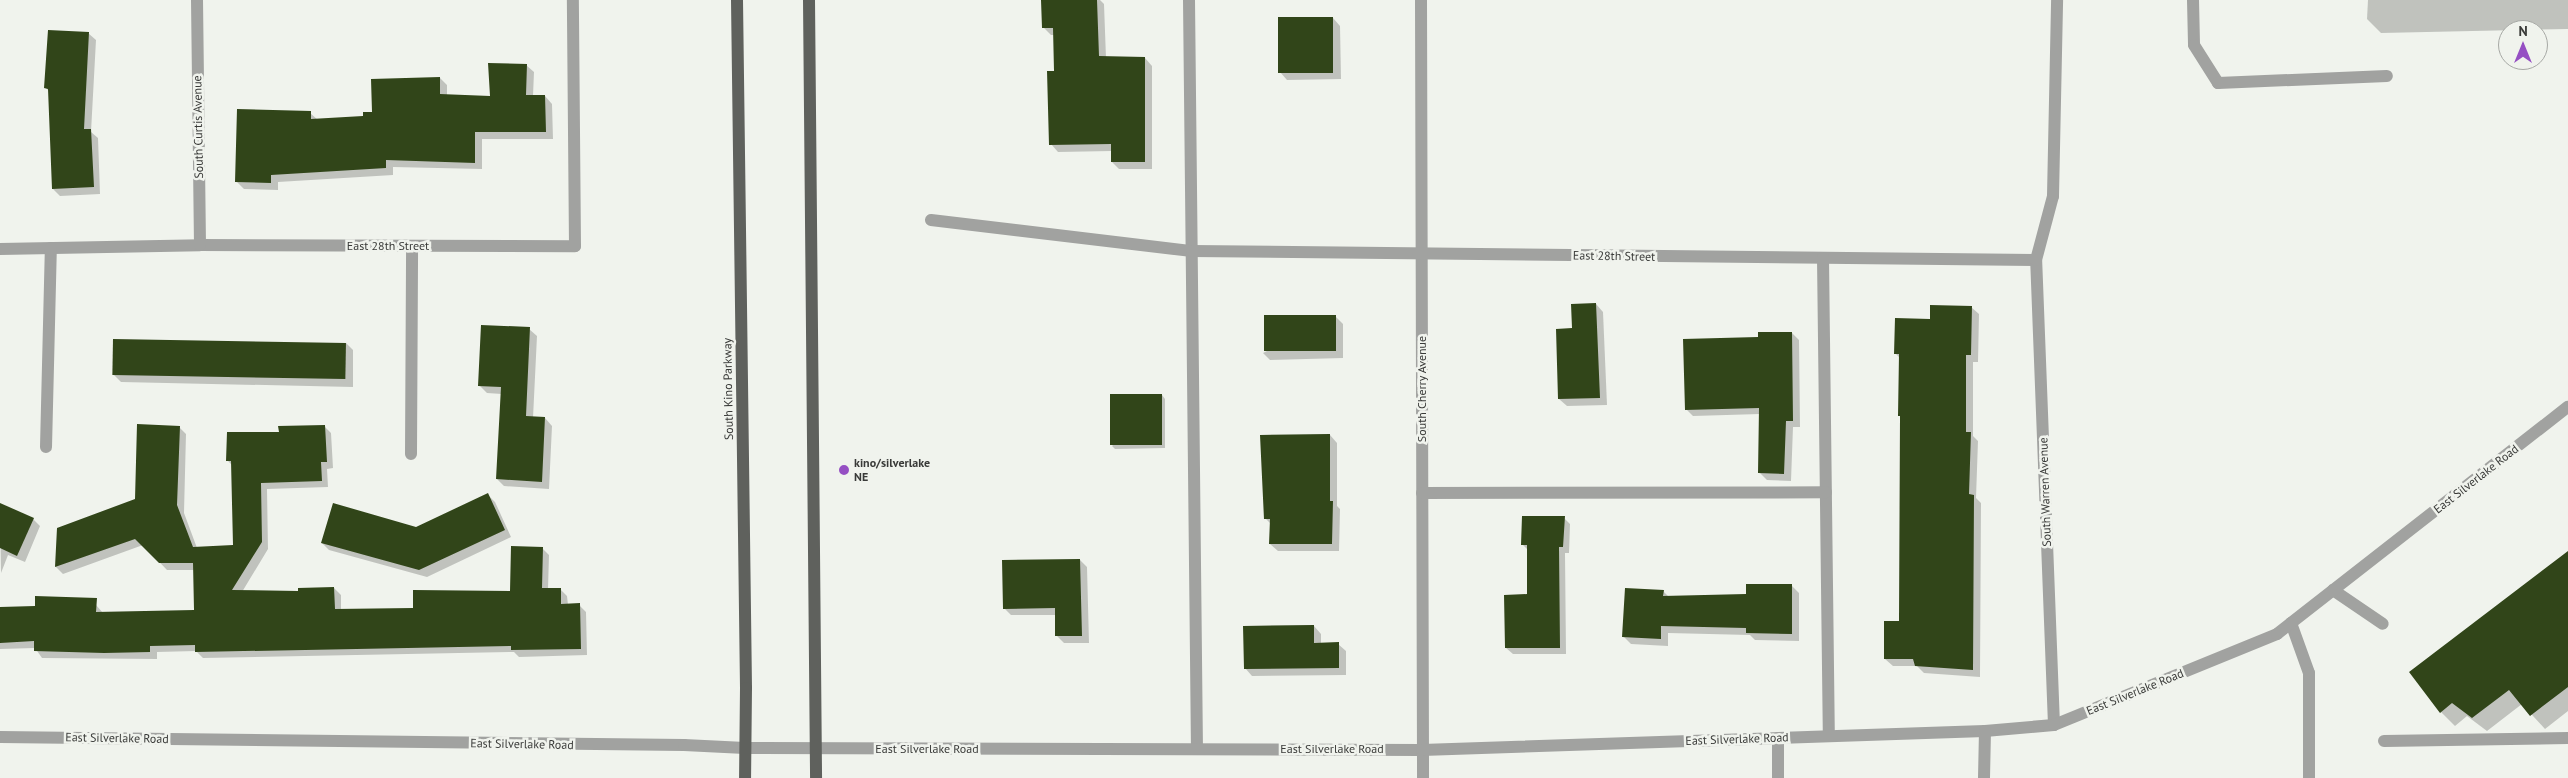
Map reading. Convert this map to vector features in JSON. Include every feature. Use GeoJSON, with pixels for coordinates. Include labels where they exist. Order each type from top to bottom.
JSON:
{"type":"FeatureCollection","features":[{"type":"Feature","properties":{"kind":"main road","name":"South Kino Parkway"},"geometry":{"type":"LineString","coordinates":[[737,0],[745,778]]}},
{"type":"Feature","properties":{"kind":"main road"},"geometry":{"type":"LineString","coordinates":[[808,0],[816,778]]}},
{"type":"Feature","properties":{"kind":"street","name":"South Curtis Avenue"},"geometry":{"type":"LineString","coordinates":[[196,0],[196,245]]}},
{"type":"Feature","properties":{"kind":"street","name":"East 28th Street"},"geometry":{"type":"LineString","coordinates":[[0,249],[196,245],[575,246],[573,0]]}},
{"type":"Feature","properties":{"kind":"street"},"geometry":{"type":"LineString","coordinates":[[1189,0],[1197,749]]}},
{"type":"Feature","properties":{"kind":"street","name":"South Cherry Avenue"},"geometry":{"type":"LineString","coordinates":[[1421,0],[1423,778]]}},
{"type":"Feature","properties":{"kind":"street","name":"South Warren Avenue"},"geometry":{"type":"LineString","coordinates":[[2054,725],[2036,260],[2053,196],[2057,0]]}},
{"type":"Feature","properties":{"kind":"street"},"geometry":{"type":"LineString","coordinates":[[2193,0],[2194,45],[2218,83],[2387,76]]}},
{"type":"Feature","properties":{"kind":"street","name":"East 28th Street"},"geometry":{"type":"LineString","coordinates":[[931,220],[1192,251],[2036,260]]}},
{"type":"Feature","properties":{"kind":"street"},"geometry":{"type":"LineString","coordinates":[[411,454],[412,246]]}},
{"type":"Feature","properties":{"kind":"street"},"geometry":{"type":"LineString","coordinates":[[46,447],[51,248]]}},
{"type":"Feature","properties":{"kind":"street"},"geometry":{"type":"LineString","coordinates":[[1823,258],[1829,736]]}},
{"type":"Feature","properties":{"kind":"street","name":"East Silverlake Road"},"geometry":{"type":"LineString","coordinates":[[0,737],[684,745],[816,749],[1422,750],[1985,731],[2054,725],[2276,634],[2568,407]]}},
{"type":"Feature","properties":{"kind":"street"},"geometry":{"type":"LineString","coordinates":[[1422,493],[1826,492]]}},
{"type":"Feature","properties":{"kind":"street"},"geometry":{"type":"LineString","coordinates":[[2333,590],[2383,624]]}},
{"type":"Feature","properties":{"kind":"street"},"geometry":{"type":"LineString","coordinates":[[2291,623],[2309,673],[2309,778]]}},
{"type":"Feature","properties":{"kind":"street"},"geometry":{"type":"LineString","coordinates":[[1984,778],[1985,731]]}},
{"type":"Feature","properties":{"kind":"street"},"geometry":{"type":"LineString","coordinates":[[1778,738],[1778,778]]}},
{"type":"Feature","properties":{"kind":"street"},"geometry":{"type":"LineString","coordinates":[[2384,740],[2568,738]]}},
{"type":"Feature","properties":{"kind":"building"},"geometry":{"type":"Polygon","coordinates":[[[1041,0],[1097,0],[1099,56],[1145,57],[1145,162],[1111,162],[1111,144],[1049,145],[1047,71],[1054,71],[1053,28],[1042,28],[1041,0]]]}},
{"type":"Feature","properties":{"kind":"building"},"geometry":{"type":"Polygon","coordinates":[[[1278,17],[1333,17],[1333,73],[1278,73],[1278,17]]]}},
{"type":"Feature","properties":{"kind":"building"},"geometry":{"type":"Polygon","coordinates":[[[48,30],[89,32],[84,129],[91,129],[94,187],[52,189],[48,89],[44,88],[48,30]]]}},
{"type":"Feature","properties":{"kind":"building"},"geometry":{"type":"Polygon","coordinates":[[[488,63],[527,64],[526,95],[545,95],[546,132],[475,132],[475,163],[386,160],[386,168],[271,175],[271,183],[235,182],[237,109],[311,111],[311,119],[363,116],[363,112],[372,112],[371,79],[440,77],[440,94],[490,96],[488,63]]]}},
{"type":"Feature","properties":{"kind":"building"},"geometry":{"type":"Polygon","coordinates":[[[1596,303],[1600,398],[1558,399],[1556,329],[1572,328],[1571,304],[1596,303]]]}},
{"type":"Feature","properties":{"kind":"building"},"geometry":{"type":"Polygon","coordinates":[[[1930,305],[1972,306],[1971,355],[1966,355],[1966,432],[1971,432],[1969,494],[1974,495],[1973,670],[1915,666],[1913,659],[1884,659],[1884,621],[1899,621],[1900,416],[1898,416],[1899,354],[1894,354],[1895,318],[1930,319],[1930,305]]]}},
{"type":"Feature","properties":{"kind":"building"},"geometry":{"type":"Polygon","coordinates":[[[1264,315],[1336,315],[1336,351],[1264,351],[1264,315]]]}},
{"type":"Feature","properties":{"kind":"building"},"geometry":{"type":"Polygon","coordinates":[[[481,325],[530,327],[526,416],[545,417],[542,482],[496,479],[501,387],[478,386],[481,325]]]}},
{"type":"Feature","properties":{"kind":"building"},"geometry":{"type":"Polygon","coordinates":[[[1758,332],[1792,332],[1793,421],[1786,421],[1784,474],[1758,473],[1759,408],[1685,410],[1683,339],[1758,337],[1758,332]]]}},
{"type":"Feature","properties":{"kind":"building"},"geometry":{"type":"Polygon","coordinates":[[[113,339],[346,343],[345,379],[112,375],[113,339]]]}},
{"type":"Feature","properties":{"kind":"building"},"geometry":{"type":"Polygon","coordinates":[[[1110,394],[1162,394],[1162,445],[1110,445],[1110,394]]]}},
{"type":"Feature","properties":{"kind":"building"},"geometry":{"type":"Polygon","coordinates":[[[137,424],[180,426],[177,505],[193,547],[233,545],[231,461],[226,461],[227,432],[279,432],[278,426],[325,425],[327,462],[321,462],[322,481],[261,483],[262,542],[232,590],[298,591],[298,588],[334,587],[335,609],[413,608],[413,590],[510,591],[511,546],[543,547],[542,588],[561,588],[561,604],[580,603],[581,649],[511,650],[511,646],[195,652],[195,645],[150,646],[150,652],[104,653],[34,651],[34,641],[0,643],[0,607],[35,606],[35,596],[97,598],[96,612],[194,610],[193,563],[159,563],[135,539],[55,567],[57,528],[135,499],[137,424]]]}},
{"type":"Feature","properties":{"kind":"building"},"geometry":{"type":"Polygon","coordinates":[[[1330,434],[1330,501],[1333,501],[1332,544],[1269,544],[1270,519],[1264,519],[1260,435],[1330,434]]]}},
{"type":"Feature","properties":{"kind":"building"},"geometry":{"type":"Polygon","coordinates":[[[488,493],[505,530],[419,570],[321,543],[333,503],[416,527],[488,493]]]}},
{"type":"Feature","properties":{"kind":"building"},"geometry":{"type":"Polygon","coordinates":[[[0,503],[34,518],[17,556],[0,548],[0,503]]]}},
{"type":"Feature","properties":{"kind":"building"},"geometry":{"type":"Polygon","coordinates":[[[1522,516],[1565,516],[1563,547],[1559,547],[1560,648],[1505,648],[1504,595],[1527,594],[1527,545],[1521,545],[1522,516]]]}},
{"type":"Feature","properties":{"kind":"building"},"geometry":{"type":"Polygon","coordinates":[[[2568,551],[2568,687],[2530,716],[2509,690],[2472,718],[2452,703],[2440,713],[2409,672],[2568,551]]]}},
{"type":"Feature","properties":{"kind":"building"},"geometry":{"type":"Polygon","coordinates":[[[1080,559],[1082,636],[1055,636],[1055,608],[1003,609],[1002,560],[1080,559]]]}},
{"type":"Feature","properties":{"kind":"building"},"geometry":{"type":"Polygon","coordinates":[[[1746,584],[1792,584],[1792,634],[1746,633],[1746,628],[1661,626],[1661,639],[1622,637],[1625,588],[1664,590],[1663,596],[1746,594],[1746,584]]]}},
{"type":"Feature","properties":{"kind":"building"},"geometry":{"type":"Polygon","coordinates":[[[1314,625],[1314,643],[1339,642],[1339,668],[1244,669],[1243,626],[1314,625]]]}},
{"type":"Feature","properties":{"kind":"place","name":"kino/silverlake NE"},"geometry":{"type":"Point","coordinates":[844,470]}}]}
